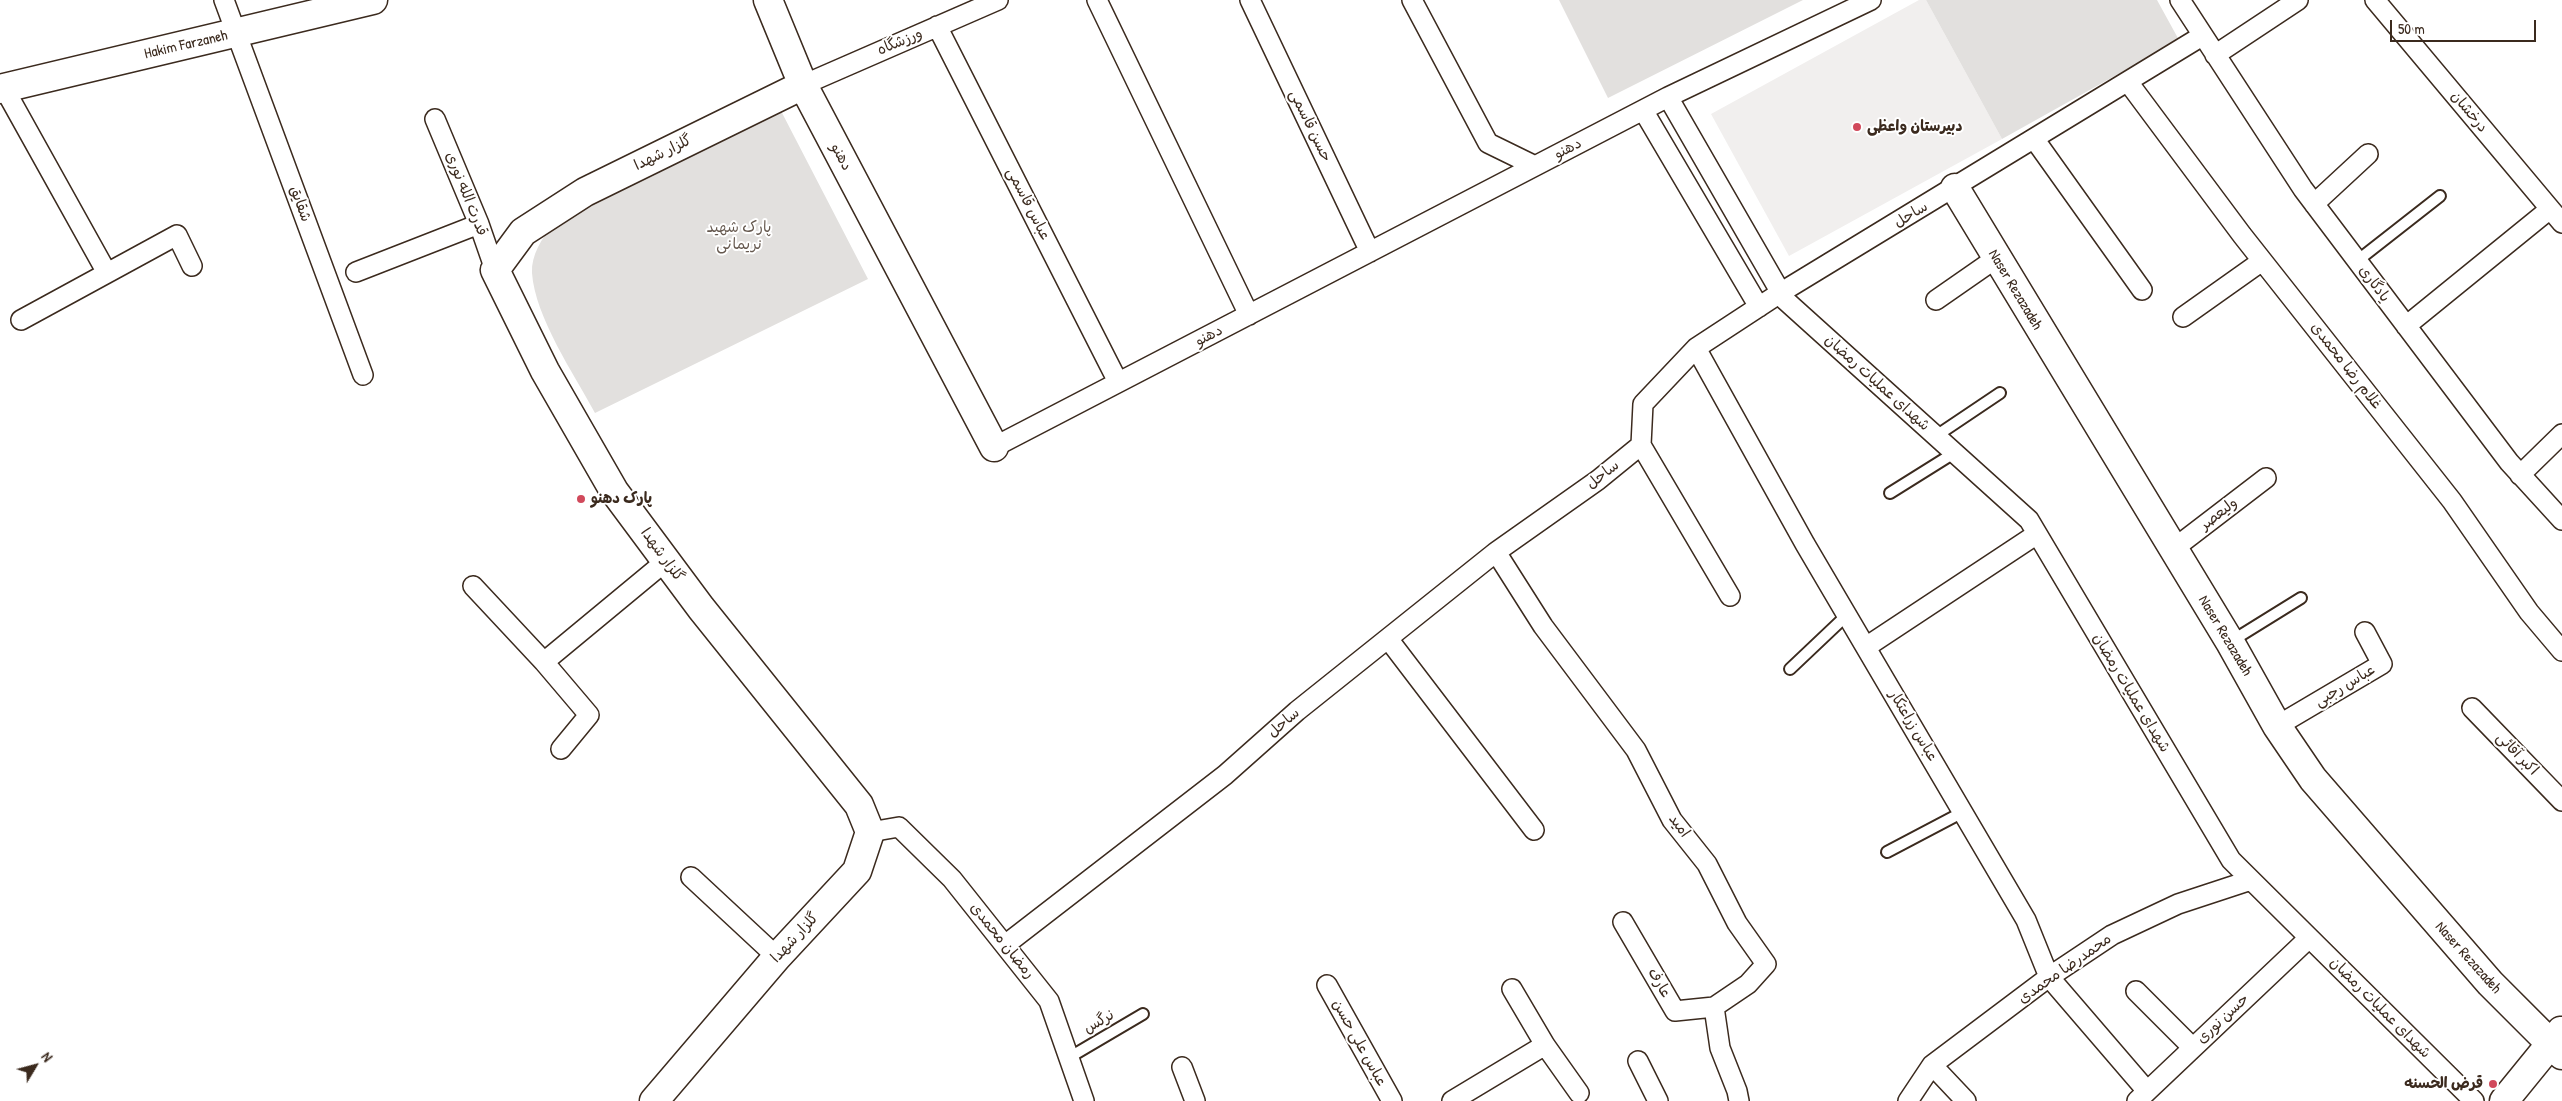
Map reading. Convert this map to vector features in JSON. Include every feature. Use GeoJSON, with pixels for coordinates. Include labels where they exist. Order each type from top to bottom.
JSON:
{"type":"FeatureCollection","features":[{"type":"Feature","properties":{"kind":"street","name":"شقایق"},"geometry":{"type":"LineString","coordinates":[[224,0],[363,375]]}},
{"type":"Feature","properties":{"kind":"street","name":"Hakim Farzaneh"},"geometry":{"type":"LineString","coordinates":[[2,89],[373,0]]}},
{"type":"Feature","properties":{"kind":"street","name":"دهنو"},"geometry":{"type":"LineString","coordinates":[[768,0],[803,85],[994,447],[1668,97],[1871,0]]}},
{"type":"Feature","properties":{"kind":"street","name":"ورزشگاه"},"geometry":{"type":"LineString","coordinates":[[803,85],[998,0]]}},
{"type":"Feature","properties":{"kind":"street"},"geometry":{"type":"LineString","coordinates":[[1097,0],[1249,315]]}},
{"type":"Feature","properties":{"kind":"street","name":"حسن قاسمی"},"geometry":{"type":"LineString","coordinates":[[1250,0],[1370,252]]}},
{"type":"Feature","properties":{"kind":"street"},"geometry":{"type":"LineString","coordinates":[[1412,0],[1488,143],[1535,166]]}},
{"type":"Feature","properties":{"kind":"street"},"geometry":{"type":"LineString","coordinates":[[2180,0],[2202,36]]}},
{"type":"Feature","properties":{"kind":"street"},"geometry":{"type":"LineString","coordinates":[[2215,55],[2298,0]]}},
{"type":"Feature","properties":{"kind":"street","name":"درخشان"},"geometry":{"type":"LineString","coordinates":[[2375,0],[2562,223]]}},
{"type":"Feature","properties":{"kind":"street","name":"عباس قاسمی"},"geometry":{"type":"LineString","coordinates":[[937,26],[1118,382]]}},
{"type":"Feature","properties":{"kind":"street","name":"یادگاری"},"geometry":{"type":"LineString","coordinates":[[2202,36],[2314,204],[2356,261],[2520,474],[2562,520]]}},
{"type":"Feature","properties":{"kind":"street","name":"ساحل"},"geometry":{"type":"LineString","coordinates":[[1005,945],[1224,775],[1297,711],[1389,640],[1496,552],[1598,480],[1641,446],[1643,404],[1696,348],[1780,294],[2202,36]]}},
{"type":"Feature","properties":{"kind":"street","name":"غلام رضا محمدی"},"geometry":{"type":"LineString","coordinates":[[2128,82],[2262,261],[2452,501],[2529,612],[2562,651]]}},
{"type":"Feature","properties":{"kind":"street","name":"گلزار شهدا"},"geometry":{"type":"LineString","coordinates":[[654,1101],[777,957],[857,871],[870,832],[859,804],[707,615],[614,491],[545,371],[495,270],[523,232],[585,192],[803,85]]}},
{"type":"Feature","properties":{"kind":"street"},"geometry":{"type":"LineString","coordinates":[[2,89],[107,273]]}},
{"type":"Feature","properties":{"kind":"street","name":"شهدای عملیات رمضان"},"geometry":{"type":"LineString","coordinates":[[1668,97],[1785,300],[2029,520],[2231,860],[2474,1101]]}},
{"type":"Feature","properties":{"kind":"street"},"geometry":{"type":"LineString","coordinates":[[1643,110],[1759,307]]}},
{"type":"Feature","properties":{"kind":"street","name":"قدرت الله نوری"},"geometry":{"type":"LineString","coordinates":[[435,119],[479,224],[495,270]]}},
{"type":"Feature","properties":{"kind":"street"},"geometry":{"type":"LineString","coordinates":[[2034,140],[2142,290]]}},
{"type":"Feature","properties":{"kind":"street"},"geometry":{"type":"LineString","coordinates":[[2314,204],[2368,154]]}},
{"type":"Feature","properties":{"kind":"street","name":"Naser Rezazadeh"},"geometry":{"type":"LineString","coordinates":[[1955,188],[2172,550],[2230,642],[2277,726],[2313,780],[2490,983],[2558,1043]]}},
{"type":"Feature","properties":{"kind":"street"},"geometry":{"type":"LineString","coordinates":[[2406,326],[2550,209]]}},
{"type":"Feature","properties":{"kind":"street"},"geometry":{"type":"LineString","coordinates":[[356,272],[479,224]]}},
{"type":"Feature","properties":{"kind":"street"},"geometry":{"type":"LineString","coordinates":[[21,320],[177,235],[192,266]]}},
{"type":"Feature","properties":{"kind":"street"},"geometry":{"type":"LineString","coordinates":[[1936,300],[1996,259]]}},
{"type":"Feature","properties":{"kind":"street"},"geometry":{"type":"LineString","coordinates":[[2183,317],[2262,261]]}},
{"type":"Feature","properties":{"kind":"street","name":"عباس زراعتکار"},"geometry":{"type":"LineString","coordinates":[[1696,348],[1847,615],[2026,920],[2049,977],[2142,1096]]}},
{"type":"Feature","properties":{"kind":"street"},"geometry":{"type":"LineString","coordinates":[[2520,474],[2562,434]]}},
{"type":"Feature","properties":{"kind":"street"},"geometry":{"type":"LineString","coordinates":[[1641,446],[1730,596]]}},
{"type":"Feature","properties":{"kind":"street","name":"ولیعصر"},"geometry":{"type":"LineString","coordinates":[[2172,550],[2266,478]]}},
{"type":"Feature","properties":{"kind":"street"},"geometry":{"type":"LineString","coordinates":[[1866,647],[2037,534]]}},
{"type":"Feature","properties":{"kind":"street","name":"امید"},"geometry":{"type":"LineString","coordinates":[[1496,552],[1542,626],[1636,750],[1672,820],[1707,864],[1737,922],[1766,964],[1748,984],[1714,1007]]}},
{"type":"Feature","properties":{"kind":"street"},"geometry":{"type":"LineString","coordinates":[[544,662],[666,561]]}},
{"type":"Feature","properties":{"kind":"street"},"geometry":{"type":"LineString","coordinates":[[474,586],[544,662],[589,715],[561,749]]}},
{"type":"Feature","properties":{"kind":"street","name":"عباس رجبی"},"geometry":{"type":"LineString","coordinates":[[2277,726],[2382,664],[2365,632]]}},
{"type":"Feature","properties":{"kind":"street"},"geometry":{"type":"LineString","coordinates":[[1389,640],[1534,830]]}},
{"type":"Feature","properties":{"kind":"street","name":"اکبر آقائی"},"geometry":{"type":"LineString","coordinates":[[2472,708],[2562,801]]}},
{"type":"Feature","properties":{"kind":"street","name":"رمضان محمدی"},"geometry":{"type":"LineString","coordinates":[[870,832],[899,827],[952,879],[1050,1001],[1084,1101]]}},
{"type":"Feature","properties":{"kind":"street"},"geometry":{"type":"LineString","coordinates":[[691,877],[777,957]]}},
{"type":"Feature","properties":{"kind":"street","name":"محمدرضا محمدی"},"geometry":{"type":"LineString","coordinates":[[1908,1101],[1932,1065],[2049,977],[2112,935],[2178,904],[2251,880]]}},
{"type":"Feature","properties":{"kind":"street","name":"عارف"},"geometry":{"type":"LineString","coordinates":[[1623,922],[1675,1011],[1714,1007]]}},
{"type":"Feature","properties":{"kind":"street","name":"حسن نوری"},"geometry":{"type":"LineString","coordinates":[[2142,1096],[2309,938]]}},
{"type":"Feature","properties":{"kind":"street","name":"عباس علی حسن"},"geometry":{"type":"LineString","coordinates":[[1327,985],[1392,1101]]}},
{"type":"Feature","properties":{"kind":"street"},"geometry":{"type":"LineString","coordinates":[[1512,989],[1545,1045],[1580,1093]]}},
{"type":"Feature","properties":{"kind":"street"},"geometry":{"type":"LineString","coordinates":[[2136,991],[2193,1048]]}},
{"type":"Feature","properties":{"kind":"street"},"geometry":{"type":"LineString","coordinates":[[1714,1007],[1720,1048],[1739,1101]]}},
{"type":"Feature","properties":{"kind":"street"},"geometry":{"type":"LineString","coordinates":[[2504,1101],[2558,1043]]}},
{"type":"Feature","properties":{"kind":"street"},"geometry":{"type":"LineString","coordinates":[[1452,1101],[1545,1045]]}},
{"type":"Feature","properties":{"kind":"street"},"geometry":{"type":"LineString","coordinates":[[1638,1061],[1658,1101]]}},
{"type":"Feature","properties":{"kind":"street"},"geometry":{"type":"LineString","coordinates":[[1932,1065],[1966,1101]]}},
{"type":"Feature","properties":{"kind":"street"},"geometry":{"type":"LineString","coordinates":[[1182,1067],[1195,1101]]}},
{"type":"Feature","properties":{"kind":"lane"},"geometry":{"type":"LineString","coordinates":[[2356,261],[2440,196]]}},
{"type":"Feature","properties":{"kind":"lane"},"geometry":{"type":"LineString","coordinates":[[1936,436],[2000,393]]}},
{"type":"Feature","properties":{"kind":"lane"},"geometry":{"type":"LineString","coordinates":[[1890,493],[1954,453]]}},
{"type":"Feature","properties":{"kind":"lane"},"geometry":{"type":"LineString","coordinates":[[2230,642],[2301,598]]}},
{"type":"Feature","properties":{"kind":"lane"},"geometry":{"type":"LineString","coordinates":[[1790,669],[1847,615]]}},
{"type":"Feature","properties":{"kind":"lane"},"geometry":{"type":"LineString","coordinates":[[1887,852],[1963,812]]}},
{"type":"Feature","properties":{"kind":"lane","name":"نرگس"},"geometry":{"type":"LineString","coordinates":[[1070,1056],[1143,1014]]}},
{"type":"Feature","properties":{"kind":"shaded area","name":"دبیرستان واعظی"},"geometry":{"type":"Polygon","coordinates":[[[1919,0],[1926,0],[2002,139],[1789,256],[1711,114],[1919,0]]]}},
{"type":"Feature","properties":{"kind":"green space"},"geometry":{"type":"Polygon","coordinates":[[[1559,0],[1803,0],[1608,98],[1559,0]]]}},
{"type":"Feature","properties":{"kind":"green space"},"geometry":{"type":"Polygon","coordinates":[[[1926,0],[2157,0],[2179,40],[2002,139],[1926,0]]]}},
{"type":"Feature","properties":{"kind":"green space","name":"پارک شهید نریمانی"},"geometry":{"type":"Polygon","coordinates":[[[780,109],[868,279],[595,413],[557,345],[540,308],[535,290],[532,266],[541,242],[552,225],[780,109]]]}},
{"type":"Feature","properties":{"kind":"place","name":"دبیرستان واعظی"},"geometry":{"type":"Point","coordinates":[1857,127]}},
{"type":"Feature","properties":{"kind":"place","name":"پارک دهنو"},"geometry":{"type":"Point","coordinates":[581,499]}},
{"type":"Feature","properties":{"kind":"place","name":"قرض الحسنه"},"geometry":{"type":"Point","coordinates":[2493,1084]}}]}
